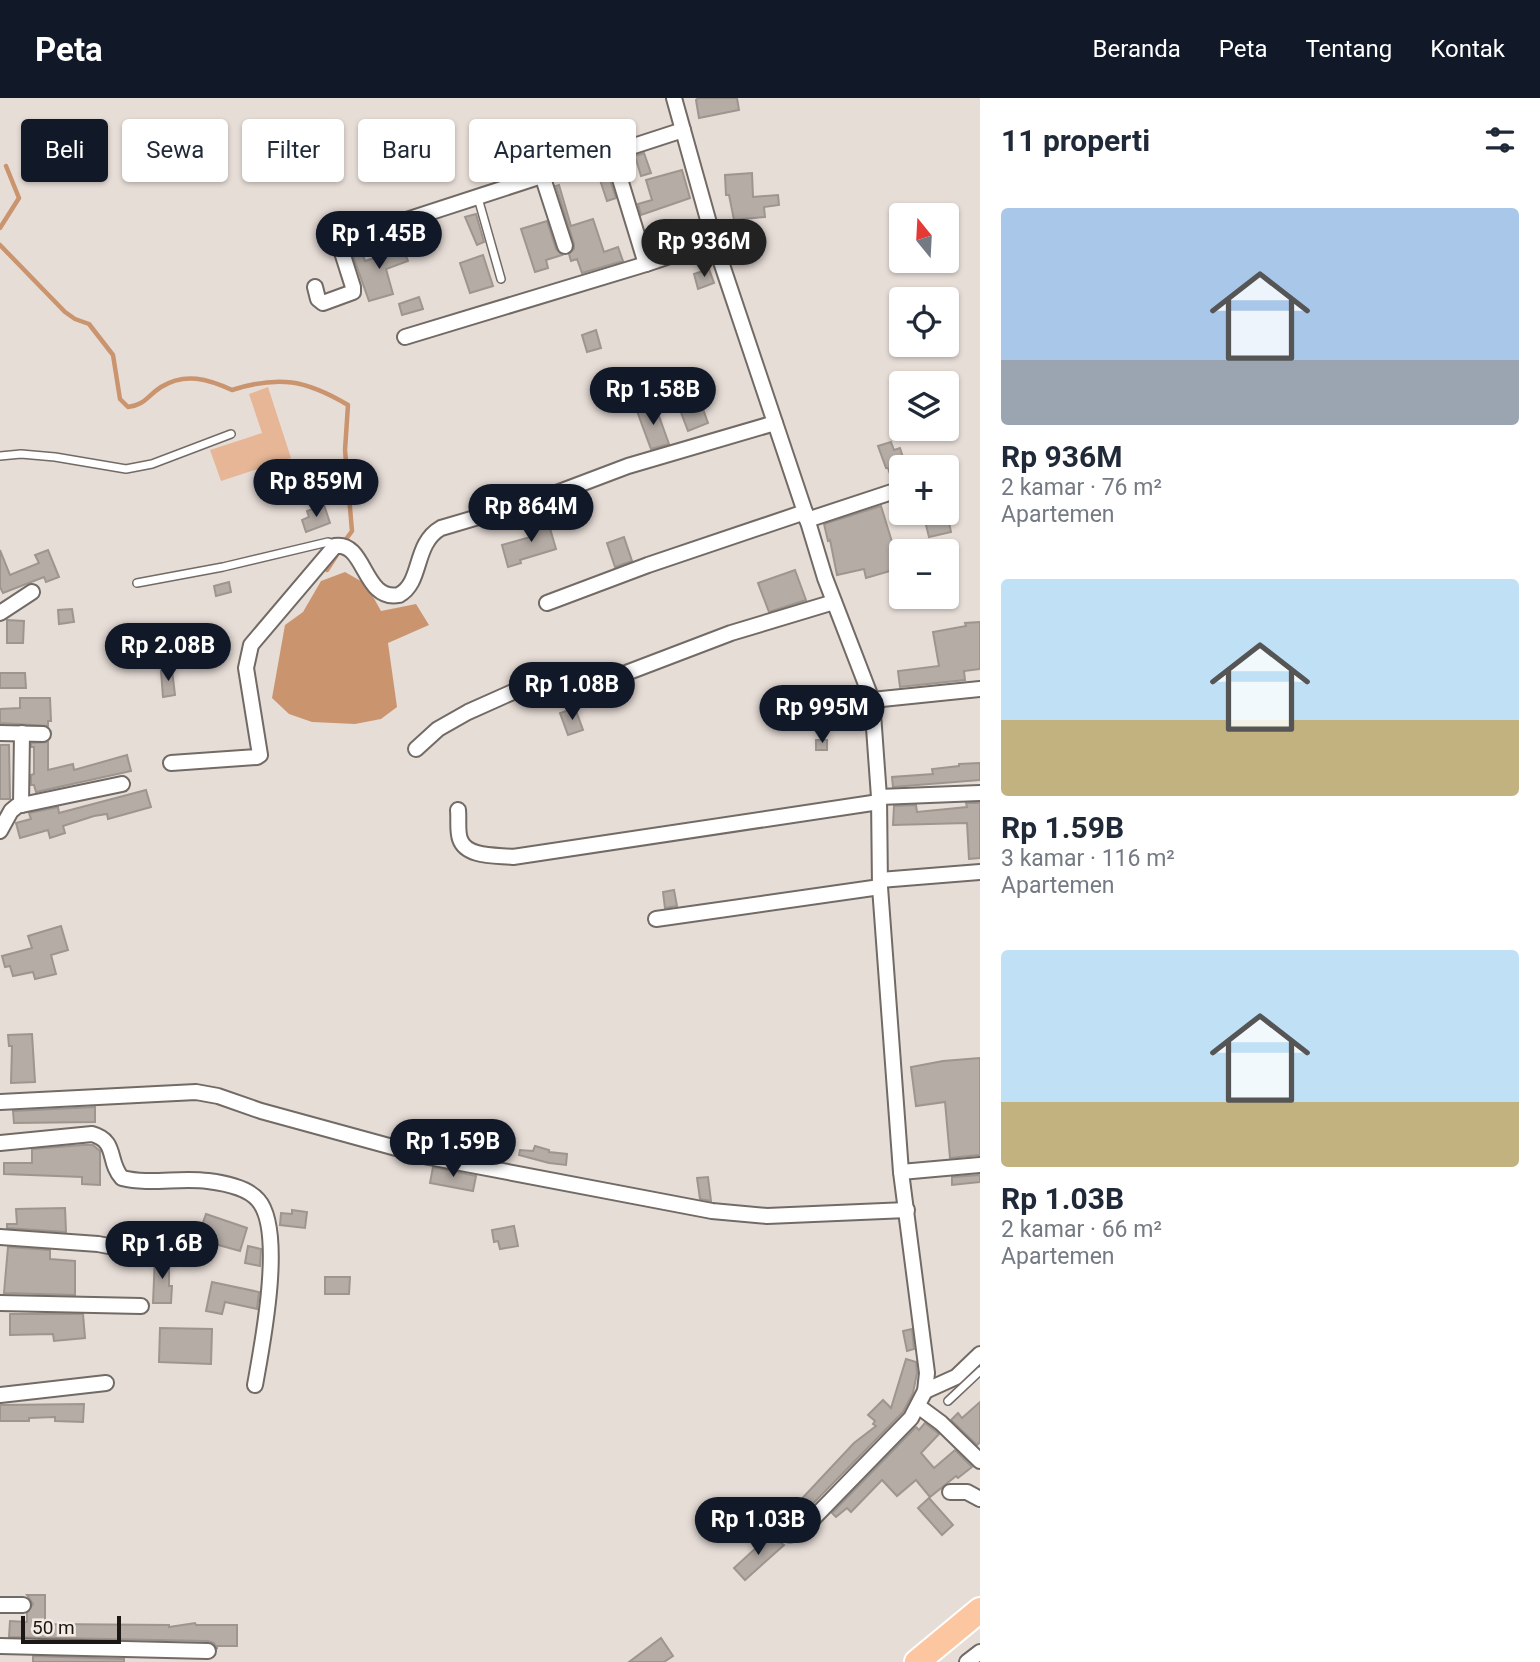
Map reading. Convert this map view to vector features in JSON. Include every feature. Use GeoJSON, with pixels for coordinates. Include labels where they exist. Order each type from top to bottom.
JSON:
{"type":"FeatureCollection","features":[{"type":"Feature","properties":{"kind":"highway"},"geometry":{"type":"LineString","coordinates":[[917,1662],[980,1610]]}},
{"type":"Feature","properties":{"kind":"street"},"geometry":{"type":"LineString","coordinates":[[674,98],[714,241],[834,602],[872,700],[879,800],[880,883],[901,1172],[927,1373],[925,1391],[905,1424],[797,1534],[784,1535],[758,1508]]}},
{"type":"Feature","properties":{"kind":"street"},"geometry":{"type":"LineString","coordinates":[[636,145],[683,130]]}},
{"type":"Feature","properties":{"kind":"street"},"geometry":{"type":"LineString","coordinates":[[314,287],[318,299],[323,303],[353,292],[340,246],[342,241],[525,182]]}},
{"type":"Feature","properties":{"kind":"street"},"geometry":{"type":"LineString","coordinates":[[544,182],[565,246]]}},
{"type":"Feature","properties":{"kind":"street"},"geometry":{"type":"LineString","coordinates":[[621,182],[646,264]]}},
{"type":"Feature","properties":{"kind":"street"},"geometry":{"type":"LineString","coordinates":[[405,337],[714,241]]}},
{"type":"Feature","properties":{"kind":"street"},"geometry":{"type":"LineString","coordinates":[[171,762],[260,755],[246,668],[249,651],[342,546],[353,552],[376,588],[388,596],[399,595],[409,586],[428,537],[441,528],[546,497],[628,466],[775,423]]}},
{"type":"Feature","properties":{"kind":"street"},"geometry":{"type":"LineString","coordinates":[[547,603],[648,565],[889,492]]}},
{"type":"Feature","properties":{"kind":"street"},"geometry":{"type":"LineString","coordinates":[[0,613],[32,592]]}},
{"type":"Feature","properties":{"kind":"street"},"geometry":{"type":"LineString","coordinates":[[416,749],[438,729],[515,691],[524,689],[546,694],[592,686],[731,633],[834,602]]}},
{"type":"Feature","properties":{"kind":"street"},"geometry":{"type":"LineString","coordinates":[[872,700],[980,689]]}},
{"type":"Feature","properties":{"kind":"street"},"geometry":{"type":"LineString","coordinates":[[0,733],[43,734]]}},
{"type":"Feature","properties":{"kind":"street"},"geometry":{"type":"LineString","coordinates":[[21,805],[22,733]]}},
{"type":"Feature","properties":{"kind":"street"},"geometry":{"type":"LineString","coordinates":[[0,831],[13,809],[21,805],[122,784]]}},
{"type":"Feature","properties":{"kind":"street"},"geometry":{"type":"LineString","coordinates":[[458,810],[463,846],[473,852],[513,857],[879,800],[980,793]]}},
{"type":"Feature","properties":{"kind":"street"},"geometry":{"type":"LineString","coordinates":[[656,919],[880,883],[980,872]]}},
{"type":"Feature","properties":{"kind":"street"},"geometry":{"type":"LineString","coordinates":[[0,1102],[196,1092],[429,1157],[720,1213],[767,1216],[907,1210]]}},
{"type":"Feature","properties":{"kind":"street"},"geometry":{"type":"LineString","coordinates":[[0,1143],[92,1134],[105,1139],[117,1172],[122,1178],[208,1181],[254,1195],[266,1213],[270,1230],[269,1311],[255,1385]]}},
{"type":"Feature","properties":{"kind":"street"},"geometry":{"type":"LineString","coordinates":[[901,1172],[980,1165]]}},
{"type":"Feature","properties":{"kind":"street"},"geometry":{"type":"LineString","coordinates":[[0,1237],[98,1244],[140,1252]]}},
{"type":"Feature","properties":{"kind":"street"},"geometry":{"type":"LineString","coordinates":[[0,1303],[141,1307]]}},
{"type":"Feature","properties":{"kind":"street"},"geometry":{"type":"LineString","coordinates":[[925,1391],[956,1377],[980,1353]]}},
{"type":"Feature","properties":{"kind":"street"},"geometry":{"type":"LineString","coordinates":[[0,1395],[106,1383]]}},
{"type":"Feature","properties":{"kind":"street"},"geometry":{"type":"LineString","coordinates":[[918,1406],[941,1423],[980,1461]]}},
{"type":"Feature","properties":{"kind":"street"},"geometry":{"type":"LineString","coordinates":[[950,1492],[967,1492],[980,1499]]}},
{"type":"Feature","properties":{"kind":"street"},"geometry":{"type":"LineString","coordinates":[[0,1605],[23,1605]]}},
{"type":"Feature","properties":{"kind":"street"},"geometry":{"type":"LineString","coordinates":[[0,1646],[208,1651]]}},
{"type":"Feature","properties":{"kind":"street"},"geometry":{"type":"LineString","coordinates":[[967,1662],[980,1652]]}},
{"type":"Feature","properties":{"kind":"lane"},"geometry":{"type":"LineString","coordinates":[[478,198],[501,279]]}},
{"type":"Feature","properties":{"kind":"lane"},"geometry":{"type":"LineString","coordinates":[[0,456],[21,454],[55,457],[126,469],[152,464],[231,434]]}},
{"type":"Feature","properties":{"kind":"lane"},"geometry":{"type":"LineString","coordinates":[[137,583],[223,567],[328,542],[342,546]]}},
{"type":"Feature","properties":{"kind":"lane"},"geometry":{"type":"LineString","coordinates":[[948,1401],[980,1371]]}},
{"type":"Feature","properties":{"kind":"shaded area"},"geometry":{"type":"Polygon","coordinates":[[[268,387],[291,458],[221,481],[210,450],[262,433],[249,394],[268,387]]]}},
{"type":"Feature","properties":{"kind":"shaded area"},"geometry":{"type":"Polygon","coordinates":[[[345,572],[366,584],[381,611],[416,604],[429,625],[388,643],[397,707],[381,719],[355,724],[312,722],[289,714],[272,698],[285,625],[303,612],[321,581],[345,572]]]}},
{"type":"Feature","properties":{"kind":"building"},"geometry":{"type":"Polygon","coordinates":[[[698,98],[737,98],[739,110],[699,118],[698,98]]]}},
{"type":"Feature","properties":{"kind":"building"},"geometry":{"type":"Polygon","coordinates":[[[644,153],[651,173],[641,176],[636,156],[644,153]]]}},
{"type":"Feature","properties":{"kind":"building"},"geometry":{"type":"Polygon","coordinates":[[[682,170],[690,198],[641,215],[638,204],[652,200],[646,180],[682,170]]]}},
{"type":"Feature","properties":{"kind":"building"},"geometry":{"type":"Polygon","coordinates":[[[752,173],[753,197],[778,195],[779,205],[764,207],[765,217],[734,220],[729,195],[726,195],[725,175],[752,173]]]}},
{"type":"Feature","properties":{"kind":"building"},"geometry":{"type":"Polygon","coordinates":[[[601,182],[611,182],[616,198],[607,201],[601,182]]]}},
{"type":"Feature","properties":{"kind":"building"},"geometry":{"type":"Polygon","coordinates":[[[559,185],[571,226],[593,219],[604,252],[618,247],[623,261],[582,273],[577,259],[571,261],[569,254],[574,249],[574,244],[556,186],[559,185]]]}},
{"type":"Feature","properties":{"kind":"building"},"geometry":{"type":"Polygon","coordinates":[[[476,214],[484,242],[477,245],[465,217],[476,214]]]}},
{"type":"Feature","properties":{"kind":"building"},"geometry":{"type":"Polygon","coordinates":[[[547,221],[556,249],[562,255],[546,260],[548,268],[535,272],[521,229],[547,221]]]}},
{"type":"Feature","properties":{"kind":"building"},"geometry":{"type":"Polygon","coordinates":[[[400,241],[408,261],[386,269],[393,294],[369,301],[352,253],[361,249],[365,261],[393,252],[390,244],[400,241]]]}},
{"type":"Feature","properties":{"kind":"building"},"geometry":{"type":"Polygon","coordinates":[[[483,255],[493,286],[470,293],[460,263],[483,255]]]}},
{"type":"Feature","properties":{"kind":"building"},"geometry":{"type":"Polygon","coordinates":[[[709,269],[714,283],[698,289],[694,274],[709,269]]]}},
{"type":"Feature","properties":{"kind":"building"},"geometry":{"type":"Polygon","coordinates":[[[419,297],[423,309],[402,315],[399,304],[419,297]]]}},
{"type":"Feature","properties":{"kind":"building"},"geometry":{"type":"Polygon","coordinates":[[[596,330],[601,348],[587,352],[582,335],[596,330]]]}},
{"type":"Feature","properties":{"kind":"building"},"geometry":{"type":"Polygon","coordinates":[[[651,370],[660,395],[646,400],[637,375],[651,370]]]}},
{"type":"Feature","properties":{"kind":"building"},"geometry":{"type":"Polygon","coordinates":[[[698,395],[708,423],[688,431],[677,402],[698,395]]]}},
{"type":"Feature","properties":{"kind":"building"},"geometry":{"type":"Polygon","coordinates":[[[655,405],[669,444],[651,449],[637,411],[655,405]]]}},
{"type":"Feature","properties":{"kind":"building"},"geometry":{"type":"Polygon","coordinates":[[[891,442],[894,450],[900,448],[902,455],[889,455],[889,471],[886,468],[878,446],[891,442]]]}},
{"type":"Feature","properties":{"kind":"building"},"geometry":{"type":"Polygon","coordinates":[[[324,505],[330,523],[306,532],[302,520],[309,517],[307,511],[324,505]]]}},
{"type":"Feature","properties":{"kind":"building"},"geometry":{"type":"Polygon","coordinates":[[[881,506],[891,539],[889,539],[889,571],[866,578],[864,569],[837,575],[824,524],[881,506]]]}},
{"type":"Feature","properties":{"kind":"building"},"geometry":{"type":"Polygon","coordinates":[[[547,518],[556,549],[520,560],[521,563],[508,567],[502,545],[534,536],[530,523],[547,518]]]}},
{"type":"Feature","properties":{"kind":"building"},"geometry":{"type":"Polygon","coordinates":[[[926,525],[950,525],[951,532],[929,537],[926,525]]]}},
{"type":"Feature","properties":{"kind":"building"},"geometry":{"type":"Polygon","coordinates":[[[624,537],[632,561],[615,567],[607,543],[624,537]]]}},
{"type":"Feature","properties":{"kind":"building"},"geometry":{"type":"Polygon","coordinates":[[[0,550],[10,575],[39,563],[35,555],[48,550],[59,577],[46,582],[44,577],[3,593],[0,587],[0,550]]]}},
{"type":"Feature","properties":{"kind":"building"},"geometry":{"type":"Polygon","coordinates":[[[795,570],[806,600],[769,612],[758,583],[795,570]]]}},
{"type":"Feature","properties":{"kind":"building"},"geometry":{"type":"Polygon","coordinates":[[[229,582],[231,592],[216,596],[214,586],[229,582]]]}},
{"type":"Feature","properties":{"kind":"building"},"geometry":{"type":"Polygon","coordinates":[[[72,609],[74,622],[59,624],[58,610],[72,609]]]}},
{"type":"Feature","properties":{"kind":"building"},"geometry":{"type":"Polygon","coordinates":[[[7,620],[24,621],[23,643],[7,643],[7,620]]]}},
{"type":"Feature","properties":{"kind":"building"},"geometry":{"type":"Polygon","coordinates":[[[980,622],[980,669],[964,671],[965,680],[900,687],[898,671],[939,666],[933,632],[966,626],[965,623],[980,622]]]}},
{"type":"Feature","properties":{"kind":"building"},"geometry":{"type":"Polygon","coordinates":[[[172,670],[175,695],[163,697],[161,671],[172,670]]]}},
{"type":"Feature","properties":{"kind":"building"},"geometry":{"type":"Polygon","coordinates":[[[0,673],[25,673],[26,688],[0,688],[0,673]]]}},
{"type":"Feature","properties":{"kind":"building"},"geometry":{"type":"Polygon","coordinates":[[[20,698],[50,698],[51,721],[48,721],[48,726],[0,723],[0,709],[20,708],[20,698]]]}},
{"type":"Feature","properties":{"kind":"building"},"geometry":{"type":"Polygon","coordinates":[[[575,708],[583,730],[568,735],[560,713],[575,708]]]}},
{"type":"Feature","properties":{"kind":"building"},"geometry":{"type":"Polygon","coordinates":[[[816,740],[827,740],[827,750],[816,750],[816,740]]]}},
{"type":"Feature","properties":{"kind":"building"},"geometry":{"type":"Polygon","coordinates":[[[48,742],[48,770],[73,764],[74,770],[127,755],[131,771],[36,792],[34,785],[31,785],[31,775],[34,774],[34,747],[31,747],[31,743],[48,742]]]}},
{"type":"Feature","properties":{"kind":"building"},"geometry":{"type":"Polygon","coordinates":[[[0,745],[9,745],[10,799],[0,799],[0,745]]]}},
{"type":"Feature","properties":{"kind":"building"},"geometry":{"type":"Polygon","coordinates":[[[980,763],[980,780],[893,787],[892,777],[933,774],[932,769],[980,763]]]}},
{"type":"Feature","properties":{"kind":"building"},"geometry":{"type":"Polygon","coordinates":[[[146,790],[151,807],[108,819],[107,814],[94,816],[63,826],[65,833],[50,838],[48,830],[20,838],[16,823],[31,819],[29,813],[58,807],[59,813],[146,790]]]}},
{"type":"Feature","properties":{"kind":"building"},"geometry":{"type":"Polygon","coordinates":[[[966,803],[980,803],[980,858],[969,859],[967,823],[893,825],[894,806],[916,805],[917,812],[967,807],[966,803]]]}},
{"type":"Feature","properties":{"kind":"building"},"geometry":{"type":"Polygon","coordinates":[[[674,890],[677,906],[665,908],[663,892],[674,890]]]}},
{"type":"Feature","properties":{"kind":"building"},"geometry":{"type":"Polygon","coordinates":[[[61,926],[68,950],[51,955],[56,974],[35,979],[33,972],[13,976],[10,966],[5,967],[2,956],[32,948],[28,936],[61,926]]]}},
{"type":"Feature","properties":{"kind":"building"},"geometry":{"type":"Polygon","coordinates":[[[32,1034],[35,1082],[11,1083],[12,1046],[9,1046],[8,1035],[32,1034]]]}},
{"type":"Feature","properties":{"kind":"building"},"geometry":{"type":"Polygon","coordinates":[[[980,1058],[980,1155],[950,1158],[945,1102],[916,1106],[911,1067],[980,1058]]]}},
{"type":"Feature","properties":{"kind":"building"},"geometry":{"type":"Polygon","coordinates":[[[95,1107],[95,1122],[14,1123],[13,1111],[95,1107]]]}},
{"type":"Feature","properties":{"kind":"building"},"geometry":{"type":"Polygon","coordinates":[[[93,1145],[100,1151],[100,1185],[82,1184],[82,1177],[4,1174],[4,1163],[32,1163],[32,1149],[93,1145]]]}},
{"type":"Feature","properties":{"kind":"building"},"geometry":{"type":"Polygon","coordinates":[[[535,1146],[549,1152],[567,1154],[566,1165],[519,1155],[520,1150],[533,1151],[535,1146]]]}},
{"type":"Feature","properties":{"kind":"building"},"geometry":{"type":"Polygon","coordinates":[[[433,1167],[476,1176],[473,1191],[430,1183],[433,1167]]]}},
{"type":"Feature","properties":{"kind":"building"},"geometry":{"type":"Polygon","coordinates":[[[980,1175],[980,1182],[952,1185],[952,1177],[980,1175]]]}},
{"type":"Feature","properties":{"kind":"building"},"geometry":{"type":"Polygon","coordinates":[[[708,1177],[711,1201],[700,1199],[697,1178],[708,1177]]]}},
{"type":"Feature","properties":{"kind":"building"},"geometry":{"type":"Polygon","coordinates":[[[65,1208],[66,1232],[7,1228],[7,1224],[17,1224],[16,1209],[65,1208]]]}},
{"type":"Feature","properties":{"kind":"building"},"geometry":{"type":"Polygon","coordinates":[[[292,1210],[307,1212],[305,1228],[280,1225],[281,1213],[292,1214],[292,1210]]]}},
{"type":"Feature","properties":{"kind":"building"},"geometry":{"type":"Polygon","coordinates":[[[206,1214],[247,1228],[240,1251],[197,1239],[206,1214]]]}},
{"type":"Feature","properties":{"kind":"building"},"geometry":{"type":"Polygon","coordinates":[[[514,1226],[518,1246],[500,1249],[498,1241],[494,1242],[492,1230],[514,1226]]]}},
{"type":"Feature","properties":{"kind":"building"},"geometry":{"type":"Polygon","coordinates":[[[248,1246],[261,1249],[260,1266],[245,1263],[248,1246]]]}},
{"type":"Feature","properties":{"kind":"building"},"geometry":{"type":"Polygon","coordinates":[[[8,1247],[50,1250],[50,1259],[75,1261],[75,1295],[4,1293],[8,1247]]]}},
{"type":"Feature","properties":{"kind":"building"},"geometry":{"type":"Polygon","coordinates":[[[155,1256],[169,1256],[171,1303],[153,1303],[155,1256]]]}},
{"type":"Feature","properties":{"kind":"building"},"geometry":{"type":"Polygon","coordinates":[[[325,1277],[350,1277],[349,1294],[325,1294],[325,1277]]]}},
{"type":"Feature","properties":{"kind":"building"},"geometry":{"type":"Polygon","coordinates":[[[212,1282],[259,1292],[257,1309],[225,1302],[222,1314],[206,1311],[212,1282]]]}},
{"type":"Feature","properties":{"kind":"building"},"geometry":{"type":"Polygon","coordinates":[[[10,1314],[83,1314],[85,1338],[54,1341],[53,1334],[10,1335],[10,1314]]]}},
{"type":"Feature","properties":{"kind":"building"},"geometry":{"type":"Polygon","coordinates":[[[160,1328],[212,1329],[211,1364],[159,1362],[160,1328]]]}},
{"type":"Feature","properties":{"kind":"building"},"geometry":{"type":"Polygon","coordinates":[[[912,1329],[914,1349],[907,1351],[903,1331],[912,1329]]]}},
{"type":"Feature","properties":{"kind":"building"},"geometry":{"type":"Polygon","coordinates":[[[906,1359],[916,1362],[917,1373],[913,1393],[903,1412],[794,1523],[785,1513],[795,1506],[854,1443],[876,1426],[873,1424],[875,1421],[868,1415],[883,1400],[891,1408],[906,1359]]]}},
{"type":"Feature","properties":{"kind":"building"},"geometry":{"type":"Polygon","coordinates":[[[980,1402],[980,1442],[977,1445],[951,1420],[958,1413],[962,1418],[980,1402]]]}},
{"type":"Feature","properties":{"kind":"building"},"geometry":{"type":"Polygon","coordinates":[[[84,1404],[83,1422],[55,1421],[55,1417],[29,1418],[29,1421],[0,1421],[0,1405],[84,1404]]]}},
{"type":"Feature","properties":{"kind":"building"},"geometry":{"type":"Polygon","coordinates":[[[925,1423],[939,1434],[921,1453],[934,1468],[955,1450],[972,1467],[930,1497],[916,1480],[897,1496],[882,1480],[851,1512],[847,1508],[836,1517],[832,1513],[916,1427],[919,1430],[925,1423]]]}},
{"type":"Feature","properties":{"kind":"building"},"geometry":{"type":"Polygon","coordinates":[[[929,1498],[953,1525],[942,1535],[918,1508],[929,1498]]]}},
{"type":"Feature","properties":{"kind":"building"},"geometry":{"type":"Polygon","coordinates":[[[770,1535],[784,1545],[745,1580],[734,1568],[770,1535]]]}},
{"type":"Feature","properties":{"kind":"building"},"geometry":{"type":"Polygon","coordinates":[[[27,1595],[45,1595],[45,1624],[169,1627],[195,1623],[237,1625],[237,1646],[217,1646],[217,1649],[214,1643],[208,1641],[9,1637],[10,1621],[27,1622],[27,1613],[33,1604],[27,1595]]]}},
{"type":"Feature","properties":{"kind":"building"},"geometry":{"type":"Polygon","coordinates":[[[661,1638],[673,1656],[664,1662],[629,1662],[661,1638]]]}},
{"type":"Feature","properties":{"kind":"building"},"geometry":{"type":"Polygon","coordinates":[[[33,1656],[124,1659],[124,1662],[33,1662],[33,1656]]]}},
{"type":"Feature","properties":{"kind":"waterway"},"geometry":{"type":"LineString","coordinates":[[0,228],[19,198],[6,166]]}},
{"type":"Feature","properties":{"kind":"waterway"},"geometry":{"type":"LineString","coordinates":[[0,245],[65,312],[89,324],[113,355],[120,399],[128,407],[142,402],[170,382],[188,378],[205,380],[232,390],[264,382],[292,382],[319,390],[348,405],[345,450],[352,531],[344,542]]}},
{"type":"Feature","properties":{"kind":"waterway"},"geometry":{"type":"LineString","coordinates":[[327,570],[338,553]]}}]}
